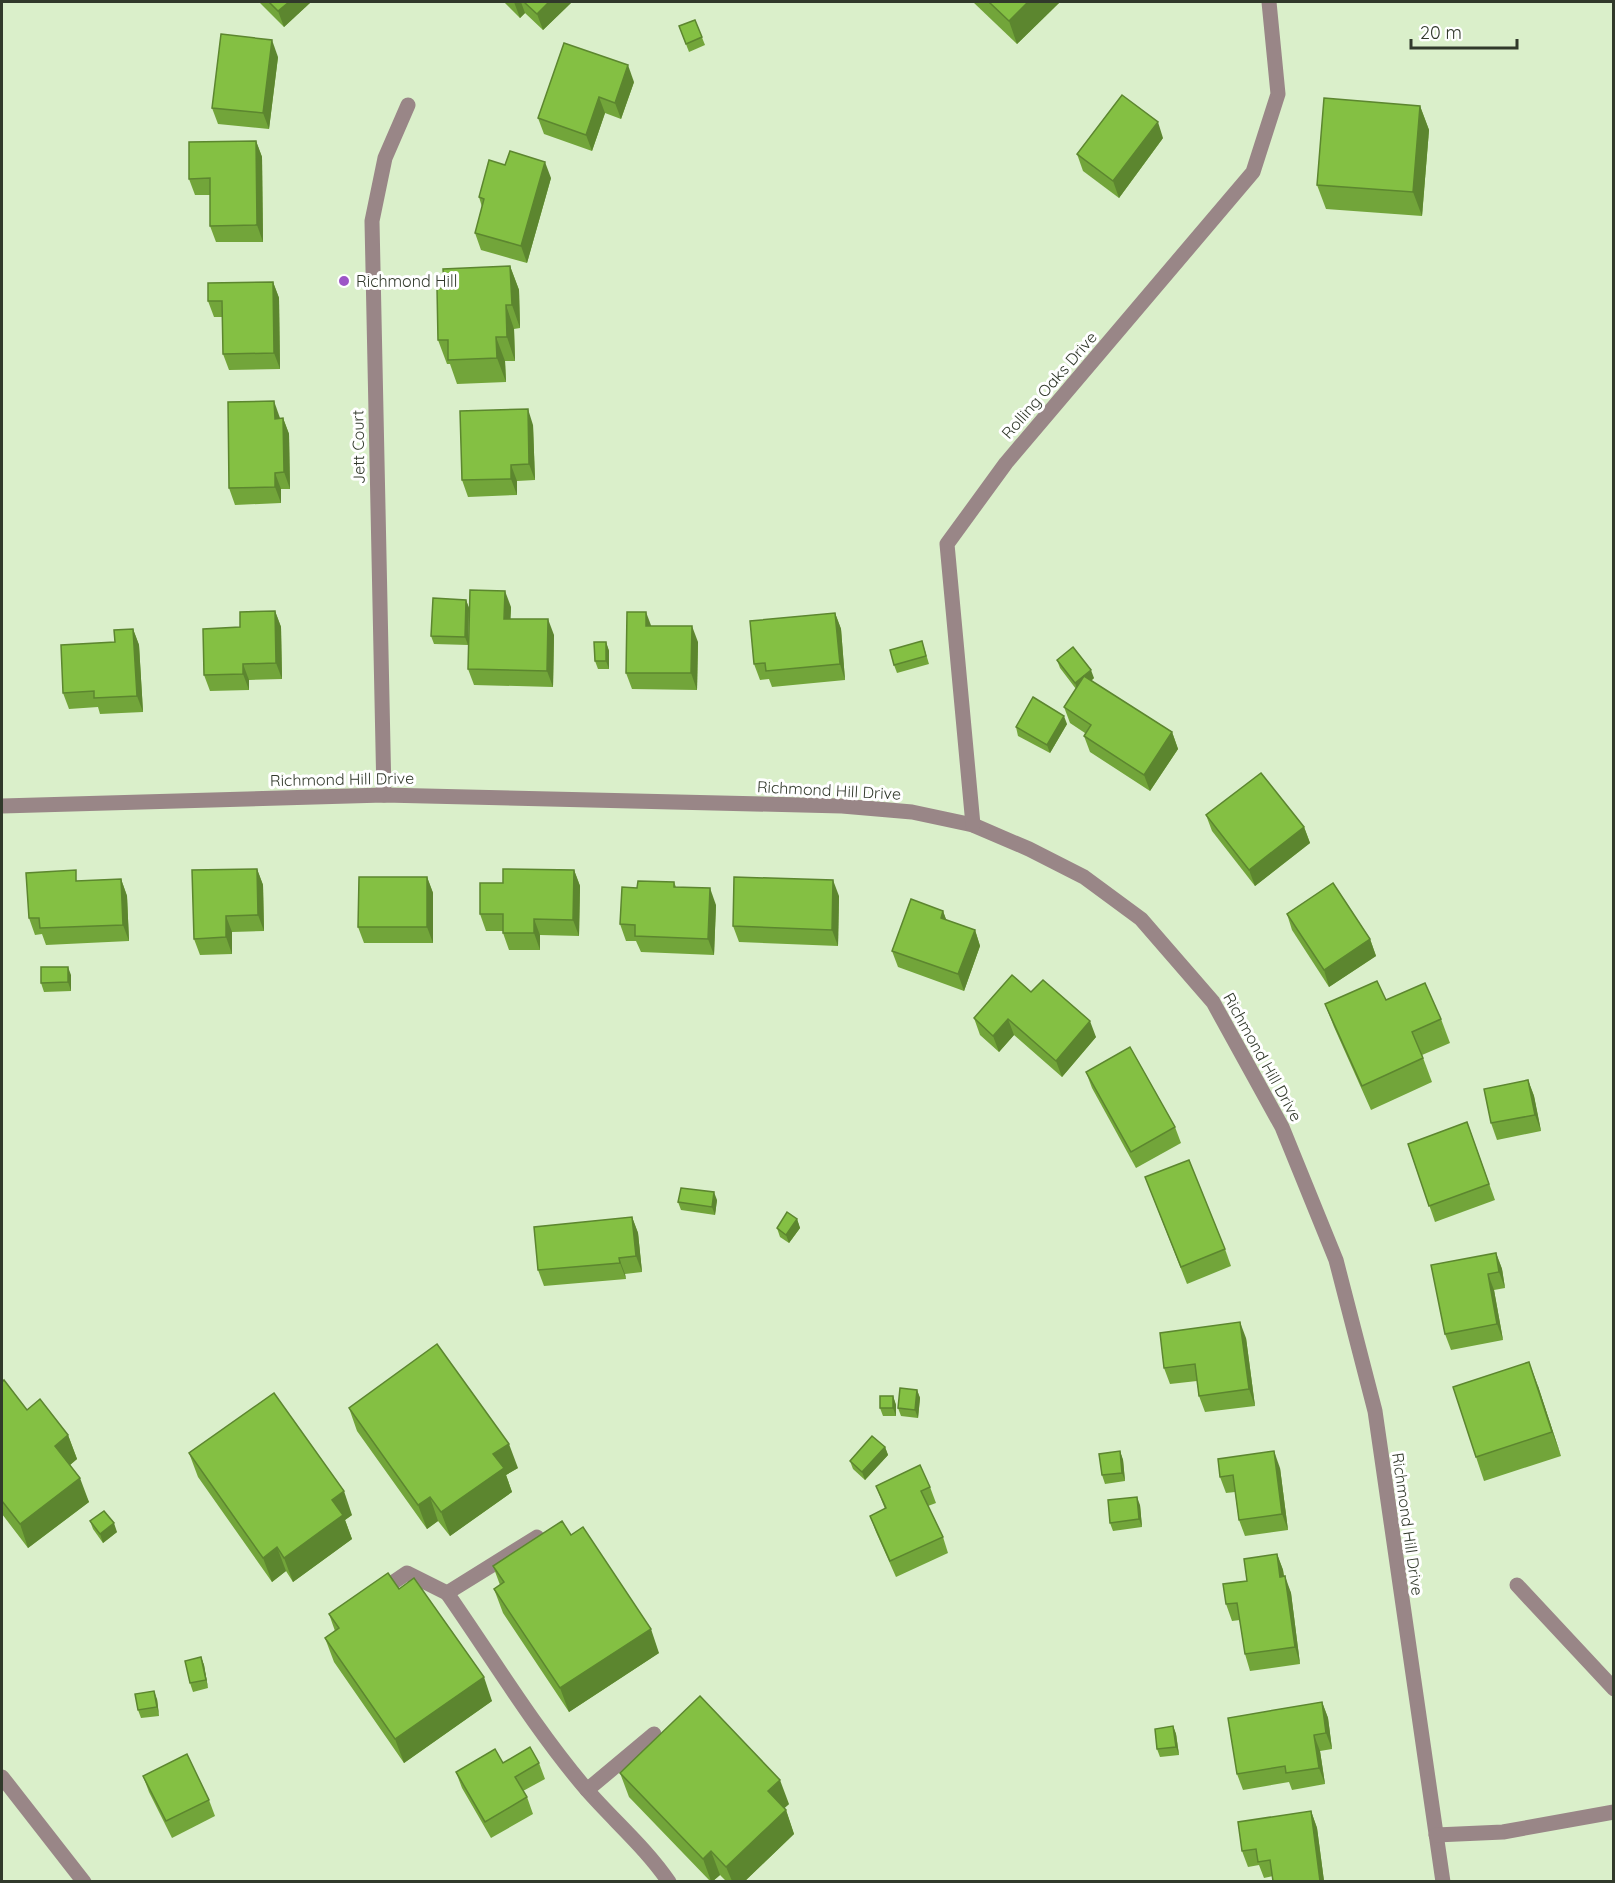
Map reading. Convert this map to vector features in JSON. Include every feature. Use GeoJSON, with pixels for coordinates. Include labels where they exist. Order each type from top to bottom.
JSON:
{"type":"FeatureCollection","features":[{"type":"Feature","properties":{"kind":"street","name":"Rolling Oaks Drive"},"geometry":{"type":"LineString","coordinates":[[973,825],[947,544],[1006,463],[1253,172],[1278,94],[1269,2]]}},
{"type":"Feature","properties":{"kind":"street","name":"Jett Court"},"geometry":{"type":"LineString","coordinates":[[384,795],[372,221],[385,158],[408,105]]}},
{"type":"Feature","properties":{"kind":"street","name":"Richmond Hill Drive"},"geometry":{"type":"LineString","coordinates":[[2,806],[384,795],[842,806],[912,812],[973,825],[1029,849],[1084,878],[1141,919],[1213,1002],[1282,1127],[1336,1260],[1375,1411],[1443,1881]]}},
{"type":"Feature","properties":{"kind":"street"},"geometry":{"type":"LineString","coordinates":[[447,1593],[537,1537]]}},
{"type":"Feature","properties":{"kind":"street"},"geometry":{"type":"LineString","coordinates":[[363,1603],[407,1573],[447,1593],[538,1729],[587,1790],[657,1864],[669,1881]]}},
{"type":"Feature","properties":{"kind":"street"},"geometry":{"type":"LineString","coordinates":[[1517,1585],[1614,1689]]}},
{"type":"Feature","properties":{"kind":"street"},"geometry":{"type":"LineString","coordinates":[[587,1790],[654,1734]]}},
{"type":"Feature","properties":{"kind":"street"},"geometry":{"type":"LineString","coordinates":[[2,1777],[84,1881]]}},
{"type":"Feature","properties":{"kind":"street"},"geometry":{"type":"LineString","coordinates":[[1436,1835],[1503,1832],[1614,1812]]}},
{"type":"Feature","properties":{"kind":"building"},"geometry":{"type":"Polygon","coordinates":[[[269,2],[289,2],[278,11],[269,2]]]}},
{"type":"Feature","properties":{"kind":"building"},"geometry":{"type":"Polygon","coordinates":[[[524,2],[549,2],[537,14],[524,2]]]}},
{"type":"Feature","properties":{"kind":"building"},"geometry":{"type":"Polygon","coordinates":[[[989,2],[1028,2],[1009,21],[989,2]]]}},
{"type":"Feature","properties":{"kind":"building"},"geometry":{"type":"Polygon","coordinates":[[[695,20],[702,37],[686,44],[679,26],[695,20]]]}},
{"type":"Feature","properties":{"kind":"building"},"geometry":{"type":"Polygon","coordinates":[[[221,34],[272,40],[263,113],[212,108],[221,34]]]}},
{"type":"Feature","properties":{"kind":"building"},"geometry":{"type":"Polygon","coordinates":[[[564,43],[628,65],[615,103],[599,97],[586,135],[538,118],[564,43]]]}},
{"type":"Feature","properties":{"kind":"building"},"geometry":{"type":"Polygon","coordinates":[[[1122,95],[1158,122],[1113,181],[1077,154],[1122,95]]]}},
{"type":"Feature","properties":{"kind":"building"},"geometry":{"type":"Polygon","coordinates":[[[1324,98],[1420,106],[1413,192],[1317,185],[1324,98]]]}},
{"type":"Feature","properties":{"kind":"building"},"geometry":{"type":"Polygon","coordinates":[[[256,141],[257,225],[210,226],[210,178],[189,179],[189,142],[256,141]]]}},
{"type":"Feature","properties":{"kind":"building"},"geometry":{"type":"Polygon","coordinates":[[[510,151],[545,162],[521,246],[475,233],[484,199],[479,197],[489,160],[505,165],[510,151]]]}},
{"type":"Feature","properties":{"kind":"building"},"geometry":{"type":"Polygon","coordinates":[[[510,266],[512,305],[506,305],[507,337],[496,337],[497,358],[448,360],[448,340],[438,340],[437,288],[444,288],[443,269],[510,266]]]}},
{"type":"Feature","properties":{"kind":"building"},"geometry":{"type":"Polygon","coordinates":[[[273,282],[274,353],[223,354],[222,301],[208,301],[208,283],[273,282]]]}},
{"type":"Feature","properties":{"kind":"building"},"geometry":{"type":"Polygon","coordinates":[[[274,401],[275,419],[283,418],[284,472],[275,473],[275,487],[229,488],[228,402],[274,401]]]}},
{"type":"Feature","properties":{"kind":"building"},"geometry":{"type":"Polygon","coordinates":[[[528,409],[529,464],[511,465],[511,479],[462,480],[460,411],[528,409]]]}},
{"type":"Feature","properties":{"kind":"building"},"geometry":{"type":"Polygon","coordinates":[[[470,590],[505,591],[504,619],[548,619],[547,671],[468,669],[470,590]]]}},
{"type":"Feature","properties":{"kind":"building"},"geometry":{"type":"Polygon","coordinates":[[[433,598],[466,600],[465,637],[431,636],[433,598]]]}},
{"type":"Feature","properties":{"kind":"building"},"geometry":{"type":"Polygon","coordinates":[[[275,611],[276,663],[243,664],[243,674],[204,675],[203,629],[240,627],[240,612],[275,611]]]}},
{"type":"Feature","properties":{"kind":"building"},"geometry":{"type":"Polygon","coordinates":[[[627,612],[646,612],[646,626],[692,626],[691,673],[626,673],[627,612]]]}},
{"type":"Feature","properties":{"kind":"building"},"geometry":{"type":"Polygon","coordinates":[[[835,613],[840,664],[766,671],[765,663],[754,664],[750,621],[835,613]]]}},
{"type":"Feature","properties":{"kind":"building"},"geometry":{"type":"Polygon","coordinates":[[[133,629],[137,696],[94,698],[94,691],[63,693],[61,645],[115,642],[114,630],[133,629]]]}},
{"type":"Feature","properties":{"kind":"building"},"geometry":{"type":"Polygon","coordinates":[[[922,641],[926,656],[894,665],[890,650],[922,641]]]}},
{"type":"Feature","properties":{"kind":"building"},"geometry":{"type":"Polygon","coordinates":[[[594,642],[606,642],[606,661],[595,661],[594,642]]]}},
{"type":"Feature","properties":{"kind":"building"},"geometry":{"type":"Polygon","coordinates":[[[1073,647],[1091,670],[1075,683],[1057,660],[1073,647]]]}},
{"type":"Feature","properties":{"kind":"building"},"geometry":{"type":"Polygon","coordinates":[[[1084,676],[1172,732],[1144,775],[1084,736],[1091,725],[1064,707],[1084,676]]]}},
{"type":"Feature","properties":{"kind":"building"},"geometry":{"type":"Polygon","coordinates":[[[1033,697],[1064,716],[1047,745],[1016,727],[1033,697]]]}},
{"type":"Feature","properties":{"kind":"building"},"geometry":{"type":"Polygon","coordinates":[[[1261,773],[1304,827],[1249,870],[1206,815],[1261,773]]]}},
{"type":"Feature","properties":{"kind":"building"},"geometry":{"type":"Polygon","coordinates":[[[257,869],[258,915],[226,916],[226,937],[194,939],[192,870],[257,869]]]}},
{"type":"Feature","properties":{"kind":"building"},"geometry":{"type":"Polygon","coordinates":[[[503,869],[574,870],[573,920],[534,919],[534,933],[503,933],[503,914],[480,914],[480,883],[503,883],[503,869]]]}},
{"type":"Feature","properties":{"kind":"building"},"geometry":{"type":"Polygon","coordinates":[[[76,870],[76,881],[121,879],[123,925],[40,928],[39,918],[29,918],[26,873],[76,870]]]}},
{"type":"Feature","properties":{"kind":"building"},"geometry":{"type":"Polygon","coordinates":[[[359,877],[427,877],[427,927],[358,927],[359,877]]]}},
{"type":"Feature","properties":{"kind":"building"},"geometry":{"type":"Polygon","coordinates":[[[734,877],[833,880],[832,930],[733,926],[734,877]]]}},
{"type":"Feature","properties":{"kind":"building"},"geometry":{"type":"Polygon","coordinates":[[[638,881],[674,882],[674,887],[710,888],[708,939],[635,936],[635,925],[620,924],[622,887],[637,888],[638,881]]]}},
{"type":"Feature","properties":{"kind":"building"},"geometry":{"type":"Polygon","coordinates":[[[1333,883],[1370,939],[1324,970],[1287,914],[1333,883]]]}},
{"type":"Feature","properties":{"kind":"building"},"geometry":{"type":"Polygon","coordinates":[[[911,899],[943,911],[941,918],[975,930],[958,974],[892,951],[911,899]]]}},
{"type":"Feature","properties":{"kind":"building"},"geometry":{"type":"Polygon","coordinates":[[[41,967],[68,967],[68,982],[41,983],[41,967]]]}},
{"type":"Feature","properties":{"kind":"building"},"geometry":{"type":"Polygon","coordinates":[[[1012,975],[1031,992],[1043,980],[1090,1021],[1056,1061],[1008,1019],[993,1036],[974,1018],[1012,975]]]}},
{"type":"Feature","properties":{"kind":"building"},"geometry":{"type":"Polygon","coordinates":[[[1377,981],[1386,1000],[1425,983],[1441,1019],[1412,1032],[1423,1058],[1362,1086],[1325,1004],[1377,981]]]}},
{"type":"Feature","properties":{"kind":"building"},"geometry":{"type":"Polygon","coordinates":[[[1130,1047],[1175,1127],[1131,1152],[1086,1072],[1130,1047]]]}},
{"type":"Feature","properties":{"kind":"building"},"geometry":{"type":"Polygon","coordinates":[[[1528,1080],[1535,1115],[1491,1123],[1484,1089],[1528,1080]]]}},
{"type":"Feature","properties":{"kind":"building"},"geometry":{"type":"Polygon","coordinates":[[[1467,1122],[1489,1184],[1429,1206],[1408,1144],[1467,1122]]]}},
{"type":"Feature","properties":{"kind":"building"},"geometry":{"type":"Polygon","coordinates":[[[1189,1160],[1225,1249],[1181,1267],[1145,1177],[1189,1160]]]}},
{"type":"Feature","properties":{"kind":"building"},"geometry":{"type":"Polygon","coordinates":[[[681,1188],[714,1192],[712,1207],[678,1202],[681,1188]]]}},
{"type":"Feature","properties":{"kind":"building"},"geometry":{"type":"Polygon","coordinates":[[[787,1212],[797,1219],[786,1235],[777,1228],[787,1212]]]}},
{"type":"Feature","properties":{"kind":"building"},"geometry":{"type":"Polygon","coordinates":[[[632,1217],[636,1256],[619,1258],[620,1263],[538,1270],[534,1227],[632,1217]]]}},
{"type":"Feature","properties":{"kind":"building"},"geometry":{"type":"Polygon","coordinates":[[[1496,1253],[1499,1272],[1488,1274],[1497,1324],[1445,1334],[1431,1265],[1496,1253]]]}},
{"type":"Feature","properties":{"kind":"building"},"geometry":{"type":"Polygon","coordinates":[[[1240,1322],[1249,1389],[1199,1396],[1195,1364],[1164,1368],[1160,1333],[1240,1322]]]}},
{"type":"Feature","properties":{"kind":"building"},"geometry":{"type":"Polygon","coordinates":[[[437,1344],[509,1444],[493,1454],[504,1468],[441,1512],[430,1497],[418,1505],[349,1408],[437,1344]]]}},
{"type":"Feature","properties":{"kind":"building"},"geometry":{"type":"Polygon","coordinates":[[[1529,1362],[1552,1432],[1476,1457],[1453,1387],[1529,1362]]]}},
{"type":"Feature","properties":{"kind":"building"},"geometry":{"type":"Polygon","coordinates":[[[4,1380],[27,1410],[40,1399],[68,1435],[55,1446],[80,1478],[20,1524],[2,1501],[2,1382],[4,1380]]]}},
{"type":"Feature","properties":{"kind":"building"},"geometry":{"type":"Polygon","coordinates":[[[900,1388],[917,1390],[915,1410],[898,1408],[900,1388]]]}},
{"type":"Feature","properties":{"kind":"building"},"geometry":{"type":"Polygon","coordinates":[[[274,1393],[344,1491],[332,1500],[343,1515],[284,1558],[277,1547],[263,1558],[189,1453],[274,1393]]]}},
{"type":"Feature","properties":{"kind":"building"},"geometry":{"type":"Polygon","coordinates":[[[880,1396],[893,1396],[893,1408],[880,1408],[880,1396]]]}},
{"type":"Feature","properties":{"kind":"building"},"geometry":{"type":"Polygon","coordinates":[[[872,1436],[885,1447],[862,1472],[850,1461],[872,1436]]]}},
{"type":"Feature","properties":{"kind":"building"},"geometry":{"type":"Polygon","coordinates":[[[1120,1451],[1122,1473],[1102,1475],[1099,1454],[1120,1451]]]}},
{"type":"Feature","properties":{"kind":"building"},"geometry":{"type":"Polygon","coordinates":[[[1274,1451],[1282,1514],[1239,1520],[1233,1475],[1220,1477],[1218,1459],[1274,1451]]]}},
{"type":"Feature","properties":{"kind":"building"},"geometry":{"type":"Polygon","coordinates":[[[920,1465],[930,1487],[921,1491],[943,1537],[890,1561],[870,1516],[886,1508],[876,1486],[920,1465]]]}},
{"type":"Feature","properties":{"kind":"building"},"geometry":{"type":"Polygon","coordinates":[[[1137,1497],[1139,1519],[1110,1523],[1108,1500],[1137,1497]]]}},
{"type":"Feature","properties":{"kind":"building"},"geometry":{"type":"Polygon","coordinates":[[[104,1511],[114,1523],[100,1534],[90,1521],[104,1511]]]}},
{"type":"Feature","properties":{"kind":"building"},"geometry":{"type":"Polygon","coordinates":[[[562,1521],[571,1535],[583,1527],[651,1629],[560,1688],[494,1589],[504,1582],[493,1566],[562,1521]]]}},
{"type":"Feature","properties":{"kind":"building"},"geometry":{"type":"Polygon","coordinates":[[[1277,1554],[1280,1577],[1285,1576],[1295,1647],[1245,1654],[1237,1603],[1226,1604],[1223,1584],[1247,1581],[1244,1559],[1277,1554]]]}},
{"type":"Feature","properties":{"kind":"building"},"geometry":{"type":"Polygon","coordinates":[[[388,1573],[399,1589],[414,1578],[484,1677],[395,1739],[325,1638],[339,1628],[329,1614],[388,1573]]]}},
{"type":"Feature","properties":{"kind":"building"},"geometry":{"type":"Polygon","coordinates":[[[201,1657],[206,1680],[190,1683],[185,1661],[201,1657]]]}},
{"type":"Feature","properties":{"kind":"building"},"geometry":{"type":"Polygon","coordinates":[[[154,1691],[157,1707],[138,1710],[135,1694],[154,1691]]]}},
{"type":"Feature","properties":{"kind":"building"},"geometry":{"type":"Polygon","coordinates":[[[700,1696],[780,1780],[768,1791],[786,1810],[726,1867],[711,1851],[703,1859],[620,1773],[700,1696]]]}},
{"type":"Feature","properties":{"kind":"building"},"geometry":{"type":"Polygon","coordinates":[[[1322,1702],[1326,1733],[1314,1735],[1319,1768],[1286,1773],[1285,1766],[1237,1774],[1228,1718],[1322,1702]]]}},
{"type":"Feature","properties":{"kind":"building"},"geometry":{"type":"Polygon","coordinates":[[[1173,1726],[1176,1747],[1157,1749],[1155,1729],[1173,1726]]]}},
{"type":"Feature","properties":{"kind":"building"},"geometry":{"type":"Polygon","coordinates":[[[530,1747],[539,1763],[515,1777],[527,1797],[485,1822],[456,1772],[495,1749],[503,1763],[530,1747]]]}},
{"type":"Feature","properties":{"kind":"building"},"geometry":{"type":"Polygon","coordinates":[[[187,1754],[209,1800],[166,1821],[143,1776],[187,1754]]]}},
{"type":"Feature","properties":{"kind":"building"},"geometry":{"type":"Polygon","coordinates":[[[1311,1811],[1320,1881],[1273,1881],[1270,1860],[1258,1862],[1256,1849],[1242,1851],[1238,1822],[1311,1811]]]}},
{"type":"Feature","properties":{"kind":"place","name":"Richmond Hill"},"geometry":{"type":"Point","coordinates":[344,281]}}]}
